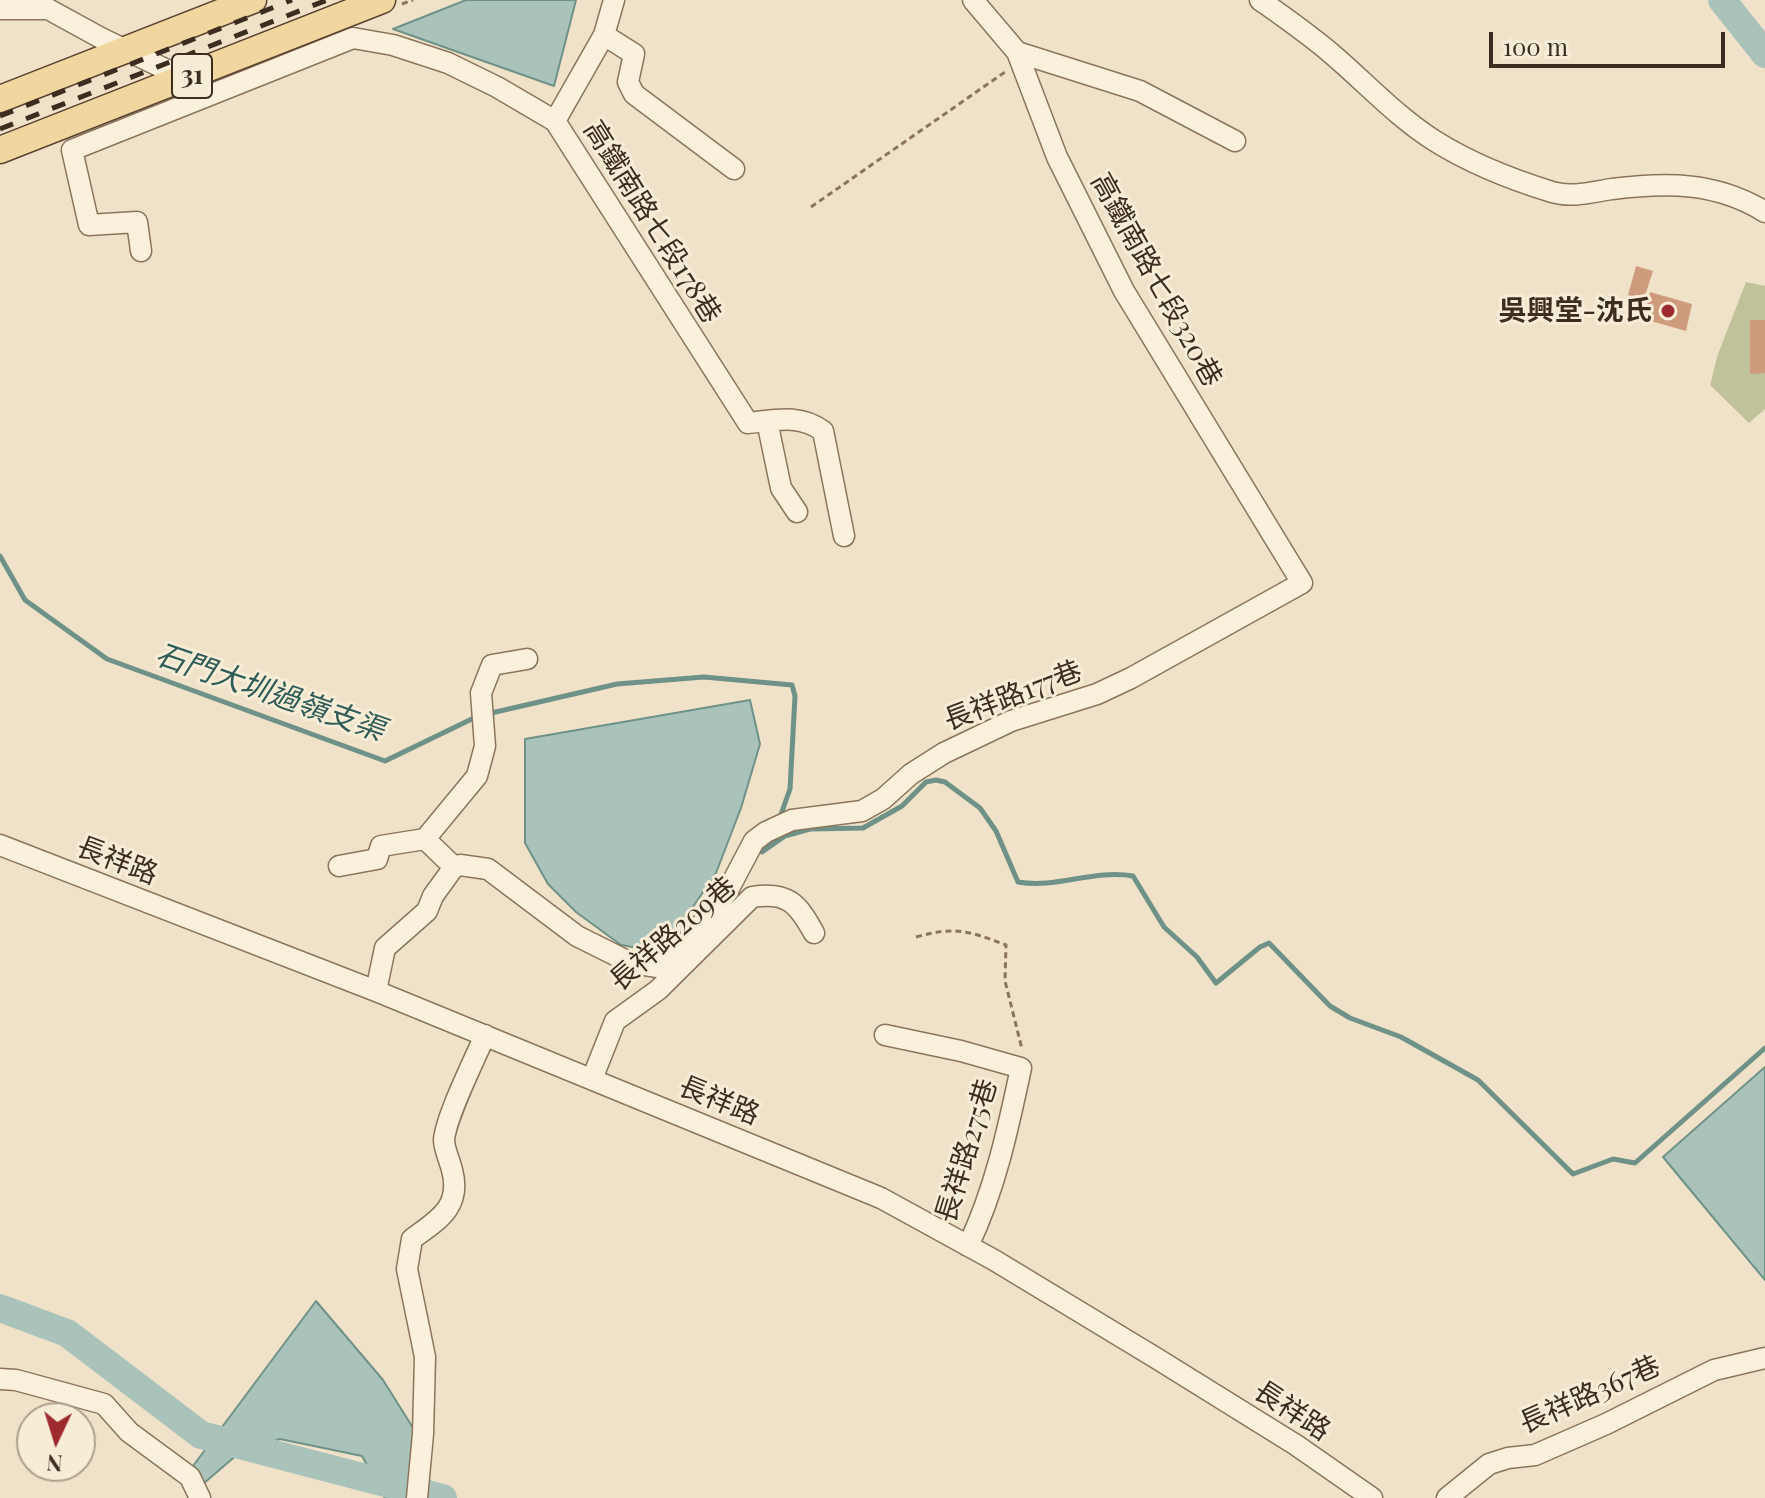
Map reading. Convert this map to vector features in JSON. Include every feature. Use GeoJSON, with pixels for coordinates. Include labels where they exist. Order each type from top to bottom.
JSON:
{"type":"FeatureCollection","features":[{"type":"Feature","properties":{"kind":"main road","name":"31"},"geometry":{"type":"LineString","coordinates":[[0,99],[253,0]]}},
{"type":"Feature","properties":{"kind":"main road","name":"31"},"geometry":{"type":"LineString","coordinates":[[0,150],[382,0]]}},
{"type":"Feature","properties":{"kind":"street"},"geometry":{"type":"LineString","coordinates":[[7,0],[17,0]]}},
{"type":"Feature","properties":{"kind":"street"},"geometry":{"type":"LineString","coordinates":[[555,121],[604,35],[614,0]]}},
{"type":"Feature","properties":{"kind":"street","name":"高鐵南路七段320巷"},"geometry":{"type":"LineString","coordinates":[[973,0],[1019,58],[1057,157],[1124,291],[1302,583]]}},
{"type":"Feature","properties":{"kind":"street"},"geometry":{"type":"LineString","coordinates":[[1260,0],[1332,54],[1373,92],[1437,142],[1502,174],[1556,193],[1586,195],[1613,189],[1679,184],[1748,202],[1765,212]]}},
{"type":"Feature","properties":{"kind":"street"},"geometry":{"type":"LineString","coordinates":[[0,9],[48,9],[101,38],[218,92]]}},
{"type":"Feature","properties":{"kind":"street"},"geometry":{"type":"LineString","coordinates":[[604,35],[634,54],[628,82],[634,94],[734,169]]}},
{"type":"Feature","properties":{"kind":"street","name":"高鐵南路七段178巷"},"geometry":{"type":"LineString","coordinates":[[141,251],[137,222],[89,225],[72,150],[353,38],[365,38],[448,63],[555,121],[748,423],[798,418],[823,431],[844,536]]}},
{"type":"Feature","properties":{"kind":"street"},"geometry":{"type":"LineString","coordinates":[[1019,58],[1140,91],[1235,141]]}},
{"type":"Feature","properties":{"kind":"street"},"geometry":{"type":"LineString","coordinates":[[767,421],[781,488],[797,512]]}},
{"type":"Feature","properties":{"kind":"street","name":"長祥路177巷"},"geometry":{"type":"LineString","coordinates":[[454,867],[466,864],[488,869],[577,936],[631,963],[656,967],[674,958],[686,945],[726,894],[754,841],[766,832],[792,820],[862,811],[944,753],[1011,721],[1097,694],[1131,678],[1302,583]]}},
{"type":"Feature","properties":{"kind":"street"},"geometry":{"type":"LineString","coordinates":[[339,866],[377,859],[381,846],[425,839],[477,776],[482,763],[484,716],[481,693],[492,665],[527,659]]}},
{"type":"Feature","properties":{"kind":"street"},"geometry":{"type":"LineString","coordinates":[[376,991],[385,948],[427,911],[433,896],[454,867],[425,839]]}},
{"type":"Feature","properties":{"kind":"street","name":"長祥路"},"geometry":{"type":"LineString","coordinates":[[0,845],[376,991],[881,1198],[968,1246],[1233,1406],[1372,1498]]}},
{"type":"Feature","properties":{"kind":"street","name":"長祥路209巷"},"geometry":{"type":"LineString","coordinates":[[592,1079],[615,1021],[658,990],[752,897],[768,894],[785,898],[800,907],[814,933]]}},
{"type":"Feature","properties":{"kind":"street"},"geometry":{"type":"LineString","coordinates":[[417,1494],[423,1434],[425,1357],[407,1269],[412,1239],[441,1217],[453,1201],[454,1174],[444,1142],[449,1121],[485,1035]]}},
{"type":"Feature","properties":{"kind":"street","name":"長祥路275巷"},"geometry":{"type":"LineString","coordinates":[[885,1035],[1021,1068],[985,1209],[968,1246]]}},
{"type":"Feature","properties":{"kind":"street","name":"長祥路367巷"},"geometry":{"type":"LineString","coordinates":[[1447,1498],[1489,1464],[1535,1455],[1606,1424],[1714,1370],[1765,1358]]}},
{"type":"Feature","properties":{"kind":"street"},"geometry":{"type":"LineString","coordinates":[[0,1379],[16,1380],[104,1404],[129,1432],[190,1477],[200,1498]]}},
{"type":"Feature","properties":{"kind":"path"},"geometry":{"type":"LineString","coordinates":[[811,207],[1006,71],[1019,58]]}},
{"type":"Feature","properties":{"kind":"path"},"geometry":{"type":"LineString","coordinates":[[916,937],[945,929],[1006,945],[1005,981],[1022,1045],[1021,1068]]}},
{"type":"Feature","properties":{"kind":"green space"},"geometry":{"type":"Polygon","coordinates":[[[1746,282],[1765,286],[1765,409],[1749,423],[1710,385],[1718,354],[1746,282]]]}},
{"type":"Feature","properties":{"kind":"water"},"geometry":{"type":"Polygon","coordinates":[[[466,0],[576,0],[554,86],[393,29],[466,0]]]}},
{"type":"Feature","properties":{"kind":"water"},"geometry":{"type":"Polygon","coordinates":[[[750,700],[760,744],[741,808],[716,873],[682,923],[650,950],[621,945],[576,912],[548,884],[525,843],[525,739],[750,700]]]}},
{"type":"Feature","properties":{"kind":"water"},"geometry":{"type":"Polygon","coordinates":[[[1765,1067],[1765,1280],[1663,1157],[1765,1067]]]}},
{"type":"Feature","properties":{"kind":"water"},"geometry":{"type":"Polygon","coordinates":[[[316,1301],[383,1380],[420,1439],[415,1498],[385,1498],[362,1456],[280,1439],[239,1453],[203,1484],[190,1470],[316,1301]]]}},
{"type":"Feature","properties":{"kind":"building"},"geometry":{"type":"Polygon","coordinates":[[[1636,266],[1653,271],[1644,299],[1628,295],[1636,266]]]}},
{"type":"Feature","properties":{"kind":"building","name":"吳興堂-沈氏"},"geometry":{"type":"Polygon","coordinates":[[[1650,292],[1692,304],[1686,331],[1644,319],[1650,292]]]}},
{"type":"Feature","properties":{"kind":"building"},"geometry":{"type":"Polygon","coordinates":[[[1750,320],[1765,320],[1765,373],[1750,374],[1750,320]]]}},
{"type":"Feature","properties":{"kind":"waterway"},"geometry":{"type":"LineString","coordinates":[[1722,0],[1765,54]]}},
{"type":"Feature","properties":{"kind":"waterway","name":"石門大圳過嶺支渠"},"geometry":{"type":"LineString","coordinates":[[0,556],[25,600],[107,659],[385,761],[478,716]]}},
{"type":"Feature","properties":{"kind":"waterway","name":"石門大圳過嶺支渠"},"geometry":{"type":"LineString","coordinates":[[487,714],[617,684],[704,677],[792,685],[795,696],[790,789],[779,820]]}},
{"type":"Feature","properties":{"kind":"waterway","name":"石門大圳過嶺支渠"},"geometry":{"type":"LineString","coordinates":[[773,837],[762,852],[785,836],[810,829],[863,828],[902,806],[926,782],[945,782],[980,808],[996,831],[1018,882],[1047,883],[1104,875],[1133,876],[1164,927],[1197,957],[1216,983],[1269,943],[1330,1006],[1350,1018],[1401,1037],[1478,1080],[1573,1174],[1613,1159],[1635,1163],[1765,1048]]}},
{"type":"Feature","properties":{"kind":"waterway"},"geometry":{"type":"LineString","coordinates":[[0,1308],[67,1333],[201,1435],[443,1498]]}},
{"type":"Feature","properties":{"kind":"railway"},"geometry":{"type":"LineString","coordinates":[[0,116],[292,0]]}},
{"type":"Feature","properties":{"kind":"railway"},"geometry":{"type":"LineString","coordinates":[[0,129],[327,0]]}},
{"type":"Feature","properties":{"kind":"place","name":"吳興堂-沈氏"},"geometry":{"type":"Point","coordinates":[1668,311]}}]}
